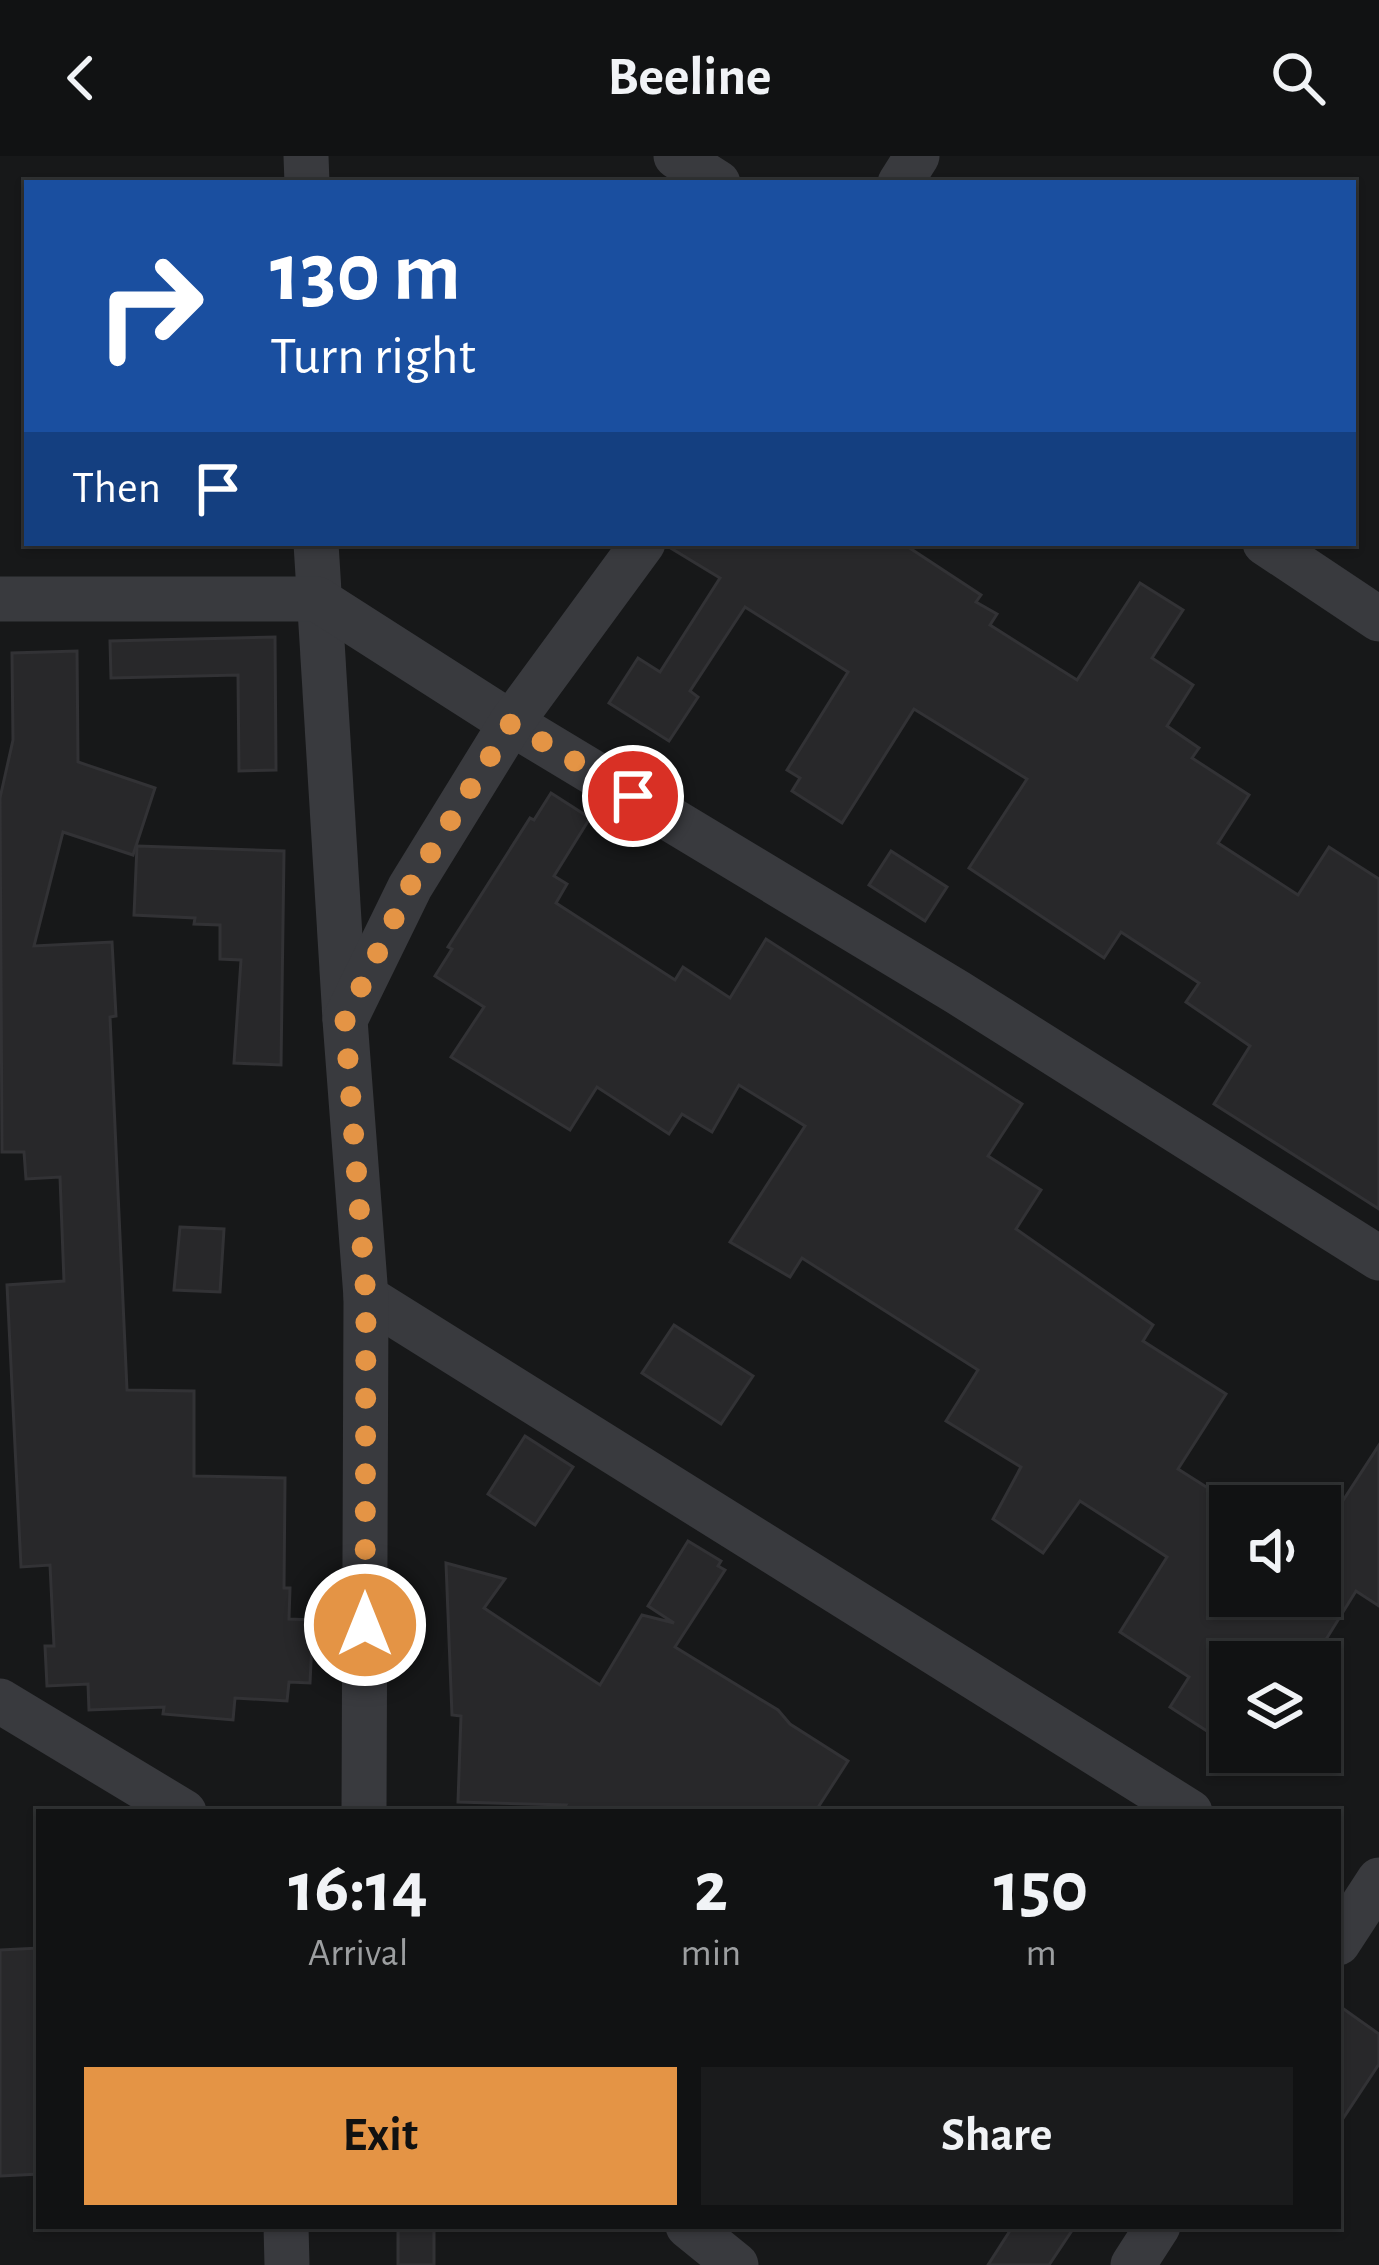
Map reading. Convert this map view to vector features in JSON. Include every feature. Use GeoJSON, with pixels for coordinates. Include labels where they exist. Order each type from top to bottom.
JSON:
{"type":"FeatureCollection","features":[{"type":"Feature","properties":{"kind":"street"},"geometry":{"type":"LineString","coordinates":[[676,156],[713,180]]}},
{"type":"Feature","properties":{"kind":"street"},"geometry":{"type":"LineString","coordinates":[[316,546],[366,1297],[364,1809]]}},
{"type":"Feature","properties":{"kind":"street"},"geometry":{"type":"LineString","coordinates":[[345,1020],[410,886],[511,723],[641,546]]}},
{"type":"Feature","properties":{"kind":"street"},"geometry":{"type":"LineString","coordinates":[[1269,546],[1379,619]]}},
{"type":"Feature","properties":{"kind":"street"},"geometry":{"type":"LineString","coordinates":[[0,598],[317,598],[511,723],[957,992],[1379,1258]]}},
{"type":"Feature","properties":{"kind":"street"},"geometry":{"type":"LineString","coordinates":[[366,1297],[1185,1809]]}},
{"type":"Feature","properties":{"kind":"street"},"geometry":{"type":"LineString","coordinates":[[0,1701],[179,1809]]}},
{"type":"Feature","properties":{"kind":"street"},"geometry":{"type":"LineString","coordinates":[[286,2229],[287,2265]]}},
{"type":"Feature","properties":{"kind":"street"},"geometry":{"type":"LineString","coordinates":[[692,2229],[736,2265]]}},
{"type":"Feature","properties":{"kind":"street"},"geometry":{"type":"LineString","coordinates":[[1133,2265],[1156,2229]]}},
{"type":"Feature","properties":{"kind":"building"},"geometry":{"type":"Polygon","coordinates":[[[907,546],[981,595],[976,602],[997,614],[990,625],[1077,680],[1140,583],[1183,610],[1152,658],[1193,685],[1167,726],[1199,748],[1192,758],[1249,795],[1218,843],[1298,895],[1329,847],[1379,879],[1379,1209],[1214,1104],[1250,1046],[1186,1002],[1199,983],[1121,932],[1104,958],[969,868],[1027,779],[914,709],[842,823],[792,791],[800,778],[787,770],[848,672],[745,607],[690,691],[698,697],[669,741],[609,703],[638,658],[660,672],[720,578],[669,547],[907,546]]]}},
{"type":"Feature","properties":{"kind":"building"},"geometry":{"type":"Polygon","coordinates":[[[275,637],[276,770],[239,771],[238,675],[111,678],[110,641],[275,637]]]}},
{"type":"Feature","properties":{"kind":"building"},"geometry":{"type":"Polygon","coordinates":[[[77,651],[78,762],[155,788],[133,855],[63,832],[34,946],[112,942],[116,1016],[110,1017],[127,1390],[194,1391],[194,1476],[285,1478],[284,1588],[290,1588],[289,1619],[313,1620],[310,1683],[289,1682],[287,1701],[235,1698],[233,1720],[163,1714],[164,1707],[89,1710],[88,1684],[47,1686],[45,1646],[54,1646],[50,1565],[21,1567],[7,1285],[64,1281],[60,1177],[26,1179],[24,1152],[2,1152],[0,798],[13,740],[12,653],[77,651]]]}},
{"type":"Feature","properties":{"kind":"building"},"geometry":{"type":"Polygon","coordinates":[[[551,793],[590,818],[554,876],[567,884],[556,903],[675,980],[683,967],[730,998],[766,939],[1022,1104],[988,1156],[1041,1190],[1016,1229],[1153,1325],[1143,1341],[1226,1394],[1178,1469],[1209,1489],[1209,1617],[1340,1617],[1325,1641],[1209,1641],[1209,1732],[1170,1707],[1189,1677],[1120,1632],[1167,1557],[1080,1501],[1043,1553],[993,1519],[1021,1467],[946,1421],[978,1370],[802,1258],[790,1277],[730,1242],[805,1126],[739,1085],[712,1132],[682,1114],[669,1134],[597,1087],[570,1130],[451,1057],[484,1007],[435,976],[452,949],[448,947],[530,818],[534,820],[551,793]]]}},
{"type":"Feature","properties":{"kind":"building"},"geometry":{"type":"Polygon","coordinates":[[[137,846],[284,851],[281,1065],[234,1063],[241,960],[220,959],[220,925],[194,924],[195,918],[134,915],[137,846]]]}},
{"type":"Feature","properties":{"kind":"building"},"geometry":{"type":"Polygon","coordinates":[[[891,851],[947,887],[925,921],[869,885],[891,851]]]}},
{"type":"Feature","properties":{"kind":"building"},"geometry":{"type":"Polygon","coordinates":[[[180,1227],[224,1229],[220,1292],[174,1290],[180,1227]]]}},
{"type":"Feature","properties":{"kind":"building"},"geometry":{"type":"Polygon","coordinates":[[[674,1325],[753,1376],[721,1424],[642,1373],[674,1325]]]}},
{"type":"Feature","properties":{"kind":"building"},"geometry":{"type":"Polygon","coordinates":[[[525,1436],[573,1467],[535,1525],[488,1494],[525,1436]]]}},
{"type":"Feature","properties":{"kind":"building"},"geometry":{"type":"Polygon","coordinates":[[[1379,1445],[1379,1606],[1356,1591],[1341,1615],[1341,1504],[1379,1445]]]}},
{"type":"Feature","properties":{"kind":"building"},"geometry":{"type":"Polygon","coordinates":[[[688,1541],[721,1561],[718,1566],[725,1570],[675,1647],[778,1710],[790,1724],[848,1761],[817,1809],[564,1809],[566,1805],[458,1802],[461,1716],[452,1715],[446,1563],[505,1579],[484,1608],[600,1685],[642,1615],[674,1623],[648,1606],[688,1541]]]}},
{"type":"Feature","properties":{"kind":"building"},"geometry":{"type":"Polygon","coordinates":[[[36,1948],[36,2174],[0,2176],[0,1950],[36,1948]]]}},
{"type":"Feature","properties":{"kind":"building"},"geometry":{"type":"Polygon","coordinates":[[[1341,2007],[1379,2034],[1379,2064],[1341,2121],[1341,2007]]]}},
{"type":"Feature","properties":{"kind":"building"},"geometry":{"type":"Polygon","coordinates":[[[398,2229],[434,2229],[434,2265],[398,2265],[398,2229]]]}},
{"type":"Feature","properties":{"kind":"building"},"geometry":{"type":"Polygon","coordinates":[[[1011,2229],[1073,2229],[1049,2265],[988,2265],[1011,2229]]]}},
{"type":"Feature","properties":{"kind":"route"},"geometry":{"type":"LineString","coordinates":[[365,1625],[366,1297],[345,1020],[410,886],[511,723],[633,796]]}}]}
